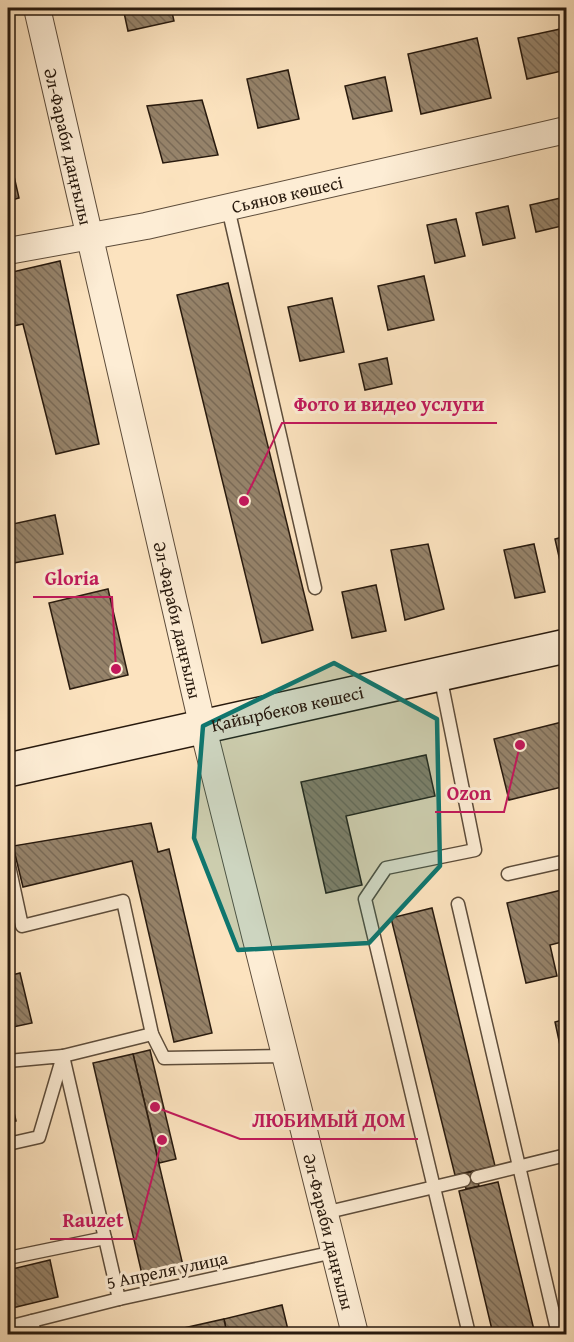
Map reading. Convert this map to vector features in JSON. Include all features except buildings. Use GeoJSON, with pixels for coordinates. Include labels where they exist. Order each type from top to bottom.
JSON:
{"type":"FeatureCollection","features":[{"type":"Feature","properties":{"kind":"main road","name":"Қайырбеков көшесі"},"geometry":{"type":"LineString","coordinates":[[8,770],[567,646]]}},
{"type":"Feature","properties":{"kind":"street","name":"Әл-Фараби даңғылы"},"geometry":{"type":"LineString","coordinates":[[37,8],[203,728],[355,1335]]}},
{"type":"Feature","properties":{"kind":"street","name":"Сьянов көшесі"},"geometry":{"type":"LineString","coordinates":[[8,251],[228,208],[567,130]]}},
{"type":"Feature","properties":{"kind":"lane"},"geometry":{"type":"LineString","coordinates":[[228,208],[315,588]]}},
{"type":"Feature","properties":{"kind":"lane"},"geometry":{"type":"LineString","coordinates":[[440,674],[475,850],[386,868],[365,899],[469,1335]]}},
{"type":"Feature","properties":{"kind":"lane"},"geometry":{"type":"LineString","coordinates":[[8,861],[22,926],[123,901],[152,1034],[164,1058],[286,1056]]}},
{"type":"Feature","properties":{"kind":"lane"},"geometry":{"type":"LineString","coordinates":[[508,874],[567,861]]}},
{"type":"Feature","properties":{"kind":"lane"},"geometry":{"type":"LineString","coordinates":[[458,904],[558,1335]]}},
{"type":"Feature","properties":{"kind":"lane"},"geometry":{"type":"LineString","coordinates":[[8,1061],[63,1056],[152,1034]]}},
{"type":"Feature","properties":{"kind":"lane"},"geometry":{"type":"LineString","coordinates":[[8,1144],[39,1137],[63,1056]]}},
{"type":"Feature","properties":{"kind":"lane"},"geometry":{"type":"LineString","coordinates":[[63,1056],[119,1299]]}},
{"type":"Feature","properties":{"kind":"lane"},"geometry":{"type":"LineString","coordinates":[[477,1177],[567,1155]]}},
{"type":"Feature","properties":{"kind":"lane"},"geometry":{"type":"LineString","coordinates":[[324,1214],[464,1180]]}},
{"type":"Feature","properties":{"kind":"lane"},"geometry":{"type":"LineString","coordinates":[[8,1258],[105,1238]]}},
{"type":"Feature","properties":{"kind":"lane","name":"5 Апреля улица"},"geometry":{"type":"LineString","coordinates":[[8,1327],[119,1299],[334,1252]]}},
{"type":"Feature","properties":{"kind":"lane"},"geometry":{"type":"LineString","coordinates":[[32,1321],[34,1335]]}},
{"type":"Feature","properties":{"kind":"highlighted area"},"geometry":{"type":"Polygon","coordinates":[[[334,663],[437,719],[440,866],[369,943],[238,950],[194,838],[203,726],[334,663]]]}},
{"type":"Feature","properties":{"kind":"place","name":"Фото и видео услуги"},"geometry":{"type":"Point","coordinates":[244,501]}},
{"type":"Feature","properties":{"kind":"place","name":"Gloria"},"geometry":{"type":"Point","coordinates":[116,669]}},
{"type":"Feature","properties":{"kind":"place","name":"Ozon"},"geometry":{"type":"Point","coordinates":[520,745]}},
{"type":"Feature","properties":{"kind":"place","name":"ЛЮБИМЫЙ ДОМ"},"geometry":{"type":"Point","coordinates":[155,1107]}},
{"type":"Feature","properties":{"kind":"place","name":"Rauzet"},"geometry":{"type":"Point","coordinates":[162,1140]}}]}
